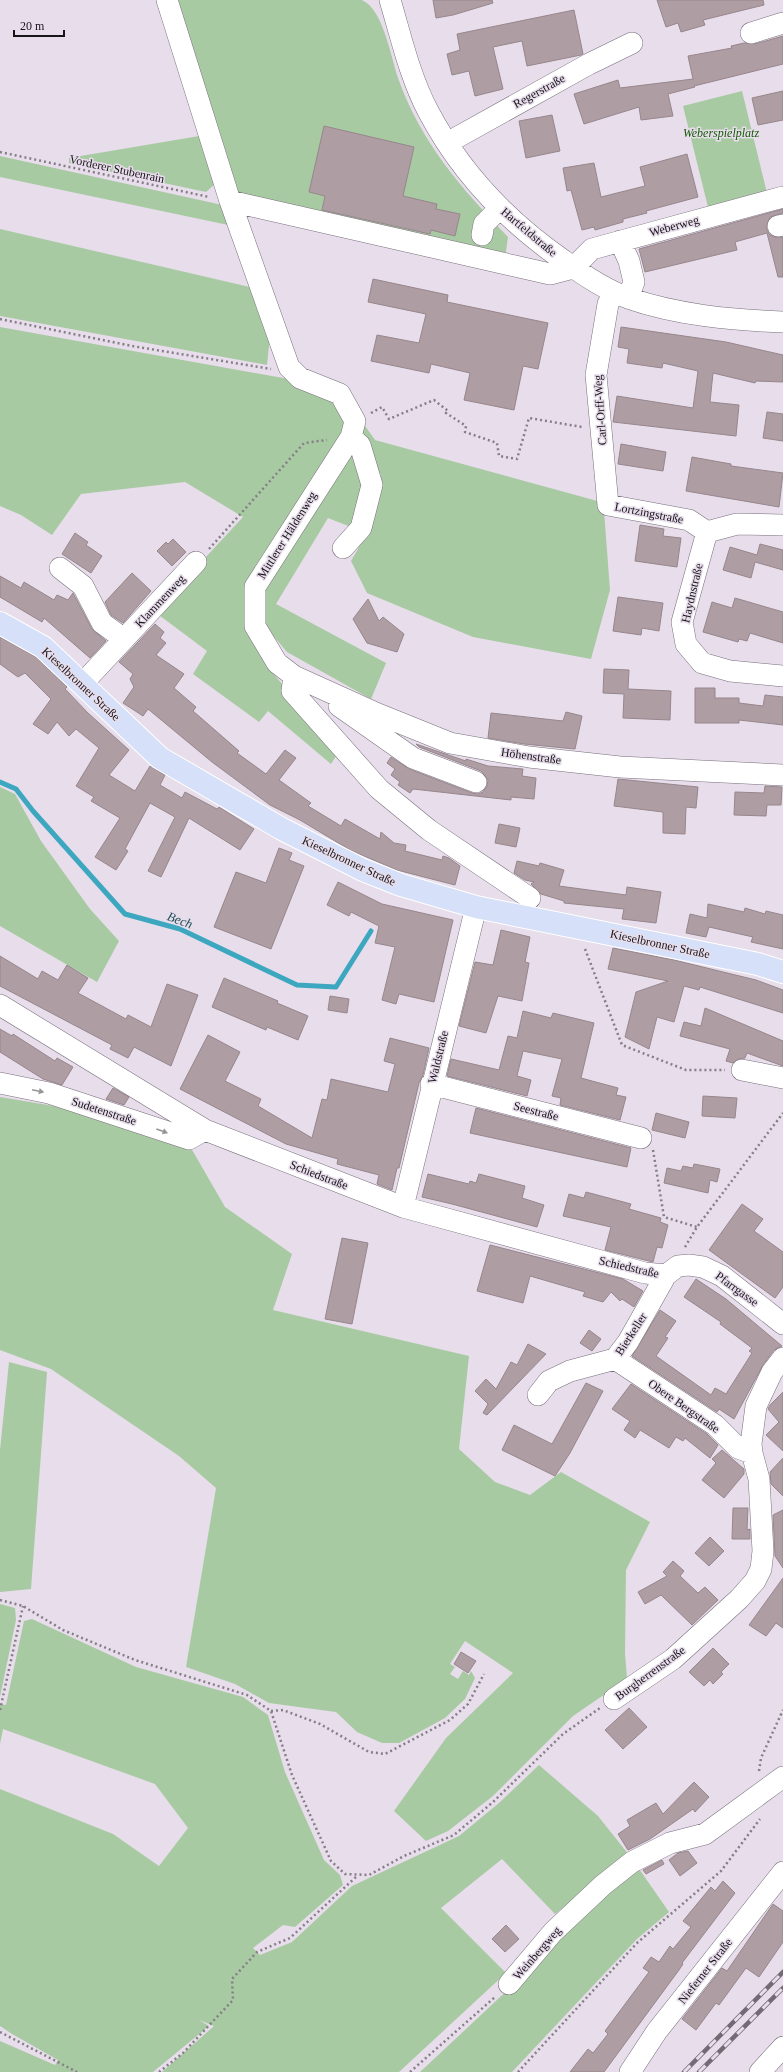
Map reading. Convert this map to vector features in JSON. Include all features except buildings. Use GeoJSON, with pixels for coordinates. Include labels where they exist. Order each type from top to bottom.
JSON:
{"type":"FeatureCollection","features":[{"type":"Feature","properties":{"kind":"main road","name":"Kieselbronner Straße"},"geometry":{"type":"LineString","coordinates":[[0,623],[43,647],[160,758],[282,830],[363,870],[408,887],[476,907],[758,964],[783,972]]}},
{"type":"Feature","properties":{"kind":"street"},"geometry":{"type":"LineString","coordinates":[[167,0],[230,201],[289,367],[300,378],[340,394],[360,445],[372,485],[362,528],[343,548]]}},
{"type":"Feature","properties":{"kind":"street","name":"Hartfeldstraße"},"geometry":{"type":"LineString","coordinates":[[390,0],[411,69],[428,110],[447,143],[470,177],[500,208],[534,239],[573,268],[621,295],[668,310],[748,320],[783,322]]}},
{"type":"Feature","properties":{"kind":"street"},"geometry":{"type":"LineString","coordinates":[[751,33],[783,23]]}},
{"type":"Feature","properties":{"kind":"street","name":"Regerstraße"},"geometry":{"type":"LineString","coordinates":[[447,143],[589,64],[632,43]]}},
{"type":"Feature","properties":{"kind":"street","name":"Weberweg"},"geometry":{"type":"LineString","coordinates":[[573,268],[592,249],[783,197]]}},
{"type":"Feature","properties":{"kind":"street"},"geometry":{"type":"LineString","coordinates":[[230,201],[550,274],[573,268]]}},
{"type":"Feature","properties":{"kind":"street"},"geometry":{"type":"LineString","coordinates":[[482,235],[484,224],[500,208]]}},
{"type":"Feature","properties":{"kind":"street","name":"Carl-Orff-Weg"},"geometry":{"type":"LineString","coordinates":[[608,505],[596,375],[608,304],[621,295],[634,282],[629,261],[620,241]]}},
{"type":"Feature","properties":{"kind":"street","name":"Mittlerer Häldenweg"},"geometry":{"type":"LineString","coordinates":[[294,676],[277,663],[255,626],[255,587],[353,429]]}},
{"type":"Feature","properties":{"kind":"street","name":"Lortzingstraße"},"geometry":{"type":"LineString","coordinates":[[608,505],[689,520],[707,532]]}},
{"type":"Feature","properties":{"kind":"street"},"geometry":{"type":"LineString","coordinates":[[707,532],[737,524],[783,525]]}},
{"type":"Feature","properties":{"kind":"street","name":"Haydnstraße"},"geometry":{"type":"LineString","coordinates":[[707,532],[682,622],[686,644],[702,663],[730,671],[783,676]]}},
{"type":"Feature","properties":{"kind":"street","name":"Klammenweg"},"geometry":{"type":"LineString","coordinates":[[82,684],[196,562]]}},
{"type":"Feature","properties":{"kind":"street"},"geometry":{"type":"LineString","coordinates":[[60,568],[83,586],[102,622],[124,639]]}},
{"type":"Feature","properties":{"kind":"street"},"geometry":{"type":"LineString","coordinates":[[294,676],[292,691],[379,789],[428,830],[530,898]]}},
{"type":"Feature","properties":{"kind":"street","name":"Höhenstraße"},"geometry":{"type":"LineString","coordinates":[[294,676],[450,743],[529,757],[620,767],[783,775]]}},
{"type":"Feature","properties":{"kind":"street"},"geometry":{"type":"LineString","coordinates":[[343,698],[339,706],[413,758],[476,782]]}},
{"type":"Feature","properties":{"kind":"street","name":"Waldstraße"},"geometry":{"type":"LineString","coordinates":[[403,1207],[476,907]]}},
{"type":"Feature","properties":{"kind":"street","name":"Schiedstraße"},"geometry":{"type":"LineString","coordinates":[[0,1005],[197,1135],[403,1207],[645,1273],[666,1275]]}},
{"type":"Feature","properties":{"kind":"street"},"geometry":{"type":"LineString","coordinates":[[742,1070],[783,1078]]}},
{"type":"Feature","properties":{"kind":"street","name":"Sudetenstraße"},"geometry":{"type":"LineString","coordinates":[[0,1083],[49,1093],[197,1135]]}},
{"type":"Feature","properties":{"kind":"street","name":"Seestraße"},"geometry":{"type":"LineString","coordinates":[[432,1084],[641,1138]]}},
{"type":"Feature","properties":{"kind":"street","name":"Pfarrgasse"},"geometry":{"type":"LineString","coordinates":[[666,1275],[678,1266],[689,1265],[703,1267],[722,1276],[783,1324]]}},
{"type":"Feature","properties":{"kind":"street","name":"Bierkeller"},"geometry":{"type":"LineString","coordinates":[[538,1395],[549,1381],[570,1371],[615,1359],[628,1342],[666,1275]]}},
{"type":"Feature","properties":{"kind":"street","name":"Burgherrenstraße"},"geometry":{"type":"LineString","coordinates":[[614,1699],[673,1659],[739,1599],[755,1581],[762,1569],[763,1551],[759,1479],[752,1453],[756,1406],[772,1372],[783,1358]]}},
{"type":"Feature","properties":{"kind":"street","name":"Obere Bergstraße"},"geometry":{"type":"LineString","coordinates":[[615,1359],[715,1425],[738,1448],[752,1453]]}},
{"type":"Feature","properties":{"kind":"street","name":"Weinbergweg"},"geometry":{"type":"LineString","coordinates":[[509,1984],[553,1932],[603,1885],[632,1862],[670,1843],[705,1834],[783,1777]]}},
{"type":"Feature","properties":{"kind":"street","name":"Nieferner Straße"},"geometry":{"type":"LineString","coordinates":[[630,2072],[657,2031],[783,1872]]}},
{"type":"Feature","properties":{"kind":"street"},"geometry":{"type":"LineString","coordinates":[[760,2072],[783,2047]]}},
{"type":"Feature","properties":{"kind":"path","name":"Vorderer Stubenrain"},"geometry":{"type":"LineString","coordinates":[[0,152],[230,201]]}},
{"type":"Feature","properties":{"kind":"path"},"geometry":{"type":"LineString","coordinates":[[0,319],[132,346],[262,368],[277,370],[289,367]]}},
{"type":"Feature","properties":{"kind":"path"},"geometry":{"type":"LineString","coordinates":[[196,562],[304,443],[353,429],[382,407],[389,419],[434,400],[448,410],[446,413],[466,426],[464,432],[497,443],[499,456],[517,459],[529,418],[602,430]]}},
{"type":"Feature","properties":{"kind":"path"},"geometry":{"type":"LineString","coordinates":[[581,928],[581,940],[591,959],[622,1045],[686,1070],[742,1070]]}},
{"type":"Feature","properties":{"kind":"path"},"geometry":{"type":"LineString","coordinates":[[683,1251],[697,1227],[783,1114]]}},
{"type":"Feature","properties":{"kind":"path"},"geometry":{"type":"LineString","coordinates":[[641,1138],[652,1142],[664,1217],[697,1227]]}},
{"type":"Feature","properties":{"kind":"path"},"geometry":{"type":"LineString","coordinates":[[0,1600],[23,1606],[63,1630],[135,1660],[247,1695],[271,1711],[292,1775],[331,1861],[345,1874],[357,1876]]}},
{"type":"Feature","properties":{"kind":"path"},"geometry":{"type":"LineString","coordinates":[[0,1710],[23,1606]]}},
{"type":"Feature","properties":{"kind":"path"},"geometry":{"type":"LineString","coordinates":[[271,1711],[283,1710],[320,1724],[369,1752],[385,1754],[450,1720],[468,1704],[484,1674]]}},
{"type":"Feature","properties":{"kind":"path","name":"Burgherrenstraße"},"geometry":{"type":"LineString","coordinates":[[357,1876],[369,1875],[404,1856],[454,1835],[493,1802],[563,1734],[614,1699]]}},
{"type":"Feature","properties":{"kind":"path"},"geometry":{"type":"LineString","coordinates":[[758,1776],[761,1758],[783,1710]]}},
{"type":"Feature","properties":{"kind":"path"},"geometry":{"type":"LineString","coordinates":[[518,2072],[638,1943],[721,1871],[762,1816]]}},
{"type":"Feature","properties":{"kind":"path"},"geometry":{"type":"LineString","coordinates":[[159,2072],[183,2052],[233,2000],[232,1979],[257,1952],[290,1938],[357,1876]]}},
{"type":"Feature","properties":{"kind":"path","name":"Weinbergweg"},"geometry":{"type":"LineString","coordinates":[[410,2072],[509,1984]]}},
{"type":"Feature","properties":{"kind":"path"},"geometry":{"type":"LineString","coordinates":[[0,2032],[77,2072]]}},
{"type":"Feature","properties":{"kind":"green space"},"geometry":{"type":"Polygon","coordinates":[[[175,0],[362,0],[369,5],[376,13],[381,23],[398,78],[407,102],[418,124],[444,164],[459,183],[508,237],[505,258],[237,199],[175,0]]]}},
{"type":"Feature","properties":{"kind":"green space","name":"Weberspielplatz"},"geometry":{"type":"Polygon","coordinates":[[[742,91],[768,197],[709,211],[683,106],[742,91]]]}},
{"type":"Feature","properties":{"kind":"green space"},"geometry":{"type":"Polygon","coordinates":[[[205,135],[216,183],[206,192],[69,163],[69,158],[205,135]]]}},
{"type":"Feature","properties":{"kind":"green space"},"geometry":{"type":"Polygon","coordinates":[[[0,156],[227,206],[233,226],[0,177],[0,156]]]}},
{"type":"Feature","properties":{"kind":"green space"},"geometry":{"type":"Polygon","coordinates":[[[0,229],[254,288],[270,336],[267,365],[0,316],[0,229]]]}},
{"type":"Feature","properties":{"kind":"green space"},"geometry":{"type":"Polygon","coordinates":[[[0,327],[294,380],[336,401],[348,432],[249,581],[269,668],[338,753],[331,764],[268,711],[259,722],[193,674],[207,651],[155,612],[243,517],[185,482],[81,494],[52,535],[21,515],[0,506],[0,327]]]}},
{"type":"Feature","properties":{"kind":"green space"},"geometry":{"type":"Polygon","coordinates":[[[363,423],[375,440],[601,502],[604,511],[610,590],[591,659],[473,637],[367,593],[351,561],[358,549],[381,474],[373,474],[351,527],[328,518],[276,604],[386,663],[371,699],[287,652],[265,626],[262,589],[363,423]]]}},
{"type":"Feature","properties":{"kind":"green space"},"geometry":{"type":"Polygon","coordinates":[[[0,787],[15,794],[41,841],[90,909],[119,941],[97,982],[0,926],[0,787]]]}},
{"type":"Feature","properties":{"kind":"green space"},"geometry":{"type":"Polygon","coordinates":[[[0,1097],[54,1106],[191,1148],[225,1207],[292,1254],[273,1310],[469,1356],[459,1449],[495,1482],[530,1495],[561,1472],[650,1522],[626,1570],[625,1653],[627,1679],[573,1716],[493,1796],[448,1831],[426,1841],[394,1811],[446,1738],[513,1673],[465,1641],[450,1664],[455,1667],[450,1674],[458,1679],[463,1671],[469,1675],[471,1671],[475,1678],[465,1699],[445,1718],[399,1743],[382,1743],[357,1732],[336,1712],[269,1703],[235,1684],[186,1667],[216,1488],[179,1456],[51,1369],[0,1350],[0,1097]]]}},
{"type":"Feature","properties":{"kind":"green space"},"geometry":{"type":"Polygon","coordinates":[[[9,1362],[47,1372],[31,1589],[0,1592],[0,1450],[9,1362]]]}},
{"type":"Feature","properties":{"kind":"green space"},"geometry":{"type":"Polygon","coordinates":[[[0,1604],[15,1608],[16,1620],[0,1697],[0,1604]]]}},
{"type":"Feature","properties":{"kind":"green space"},"geometry":{"type":"Polygon","coordinates":[[[32,1619],[136,1667],[243,1697],[268,1715],[285,1772],[324,1860],[340,1875],[343,1885],[295,1927],[283,1925],[253,1948],[260,1955],[292,1942],[352,1886],[459,1836],[499,1803],[539,1765],[598,1816],[629,1855],[555,1914],[502,1859],[441,1908],[506,1973],[399,2072],[162,2072],[214,2026],[199,2020],[209,2026],[153,2072],[0,2072],[0,2041],[55,2065],[58,2060],[0,2026],[0,1789],[113,1834],[159,1866],[188,1828],[155,1784],[3,1729],[0,1744],[0,1704],[6,1705],[24,1621],[32,1619]]]}},
{"type":"Feature","properties":{"kind":"green space"},"geometry":{"type":"Polygon","coordinates":[[[635,1863],[669,1912],[637,1939],[512,2072],[420,2072],[512,1986],[635,1863]]]}},
{"type":"Feature","properties":{"kind":"waterway","name":"Bech"},"geometry":{"type":"LineString","coordinates":[[0,782],[16,789],[33,811],[125,914],[180,929],[297,985],[336,987],[371,931]]}},
{"type":"Feature","properties":{"kind":"railway"},"geometry":{"type":"LineString","coordinates":[[684,2072],[783,1972]]}},
{"type":"Feature","properties":{"kind":"railway"},"geometry":{"type":"LineString","coordinates":[[699,2072],[783,1988]]}}]}
